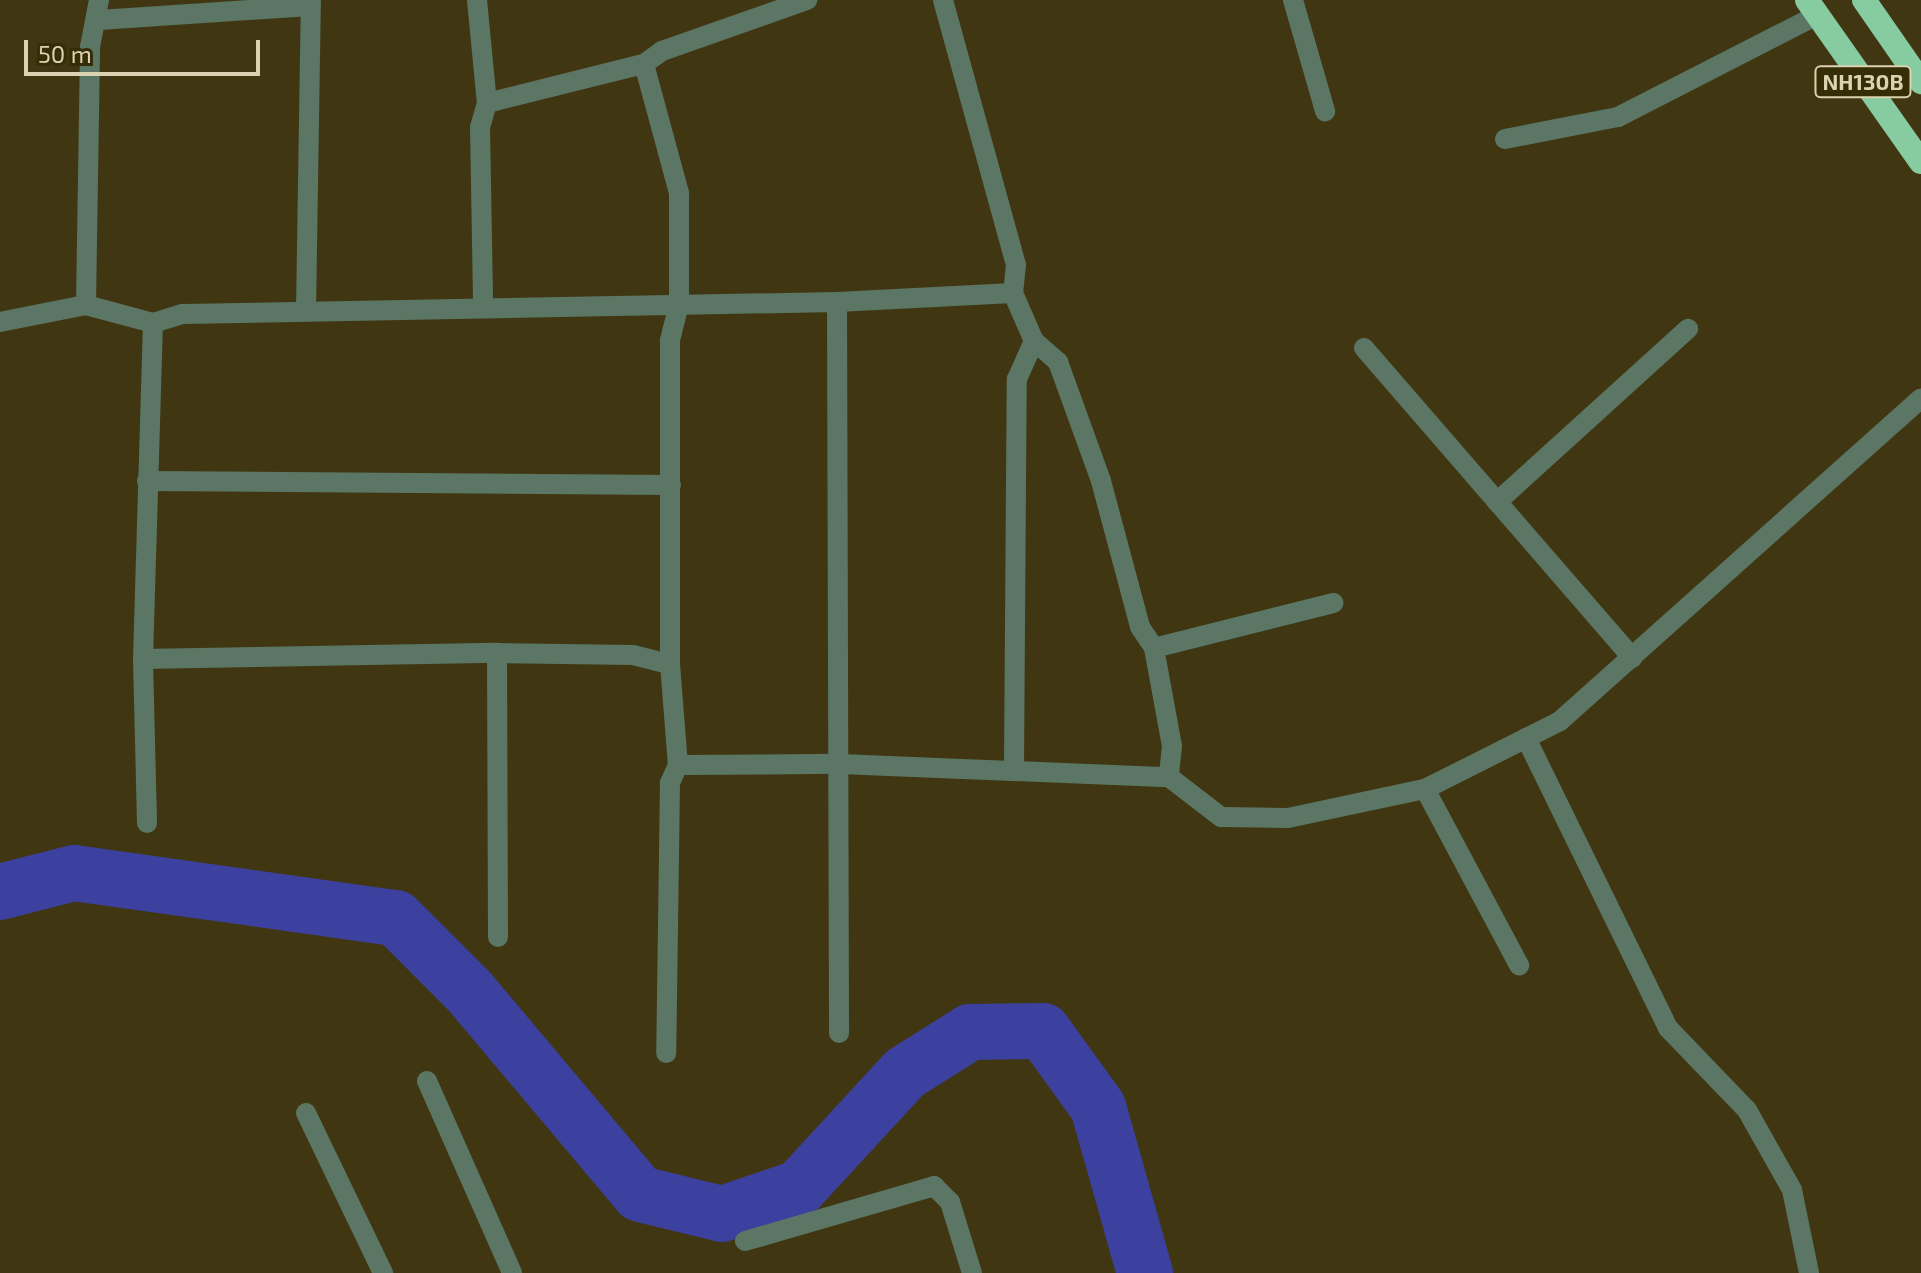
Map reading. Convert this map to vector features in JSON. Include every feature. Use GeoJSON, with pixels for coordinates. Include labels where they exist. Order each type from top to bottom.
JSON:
{"type":"FeatureCollection","features":[{"type":"Feature","properties":{"kind":"highway","name":"NH130B"},"geometry":{"type":"LineString","coordinates":[[1864,0],[1921,82]]}},
{"type":"Feature","properties":{"kind":"highway","name":"NH130B"},"geometry":{"type":"LineString","coordinates":[[1812,8],[1921,162]]}},
{"type":"Feature","properties":{"kind":"street"},"geometry":{"type":"LineString","coordinates":[[477,0],[487,103],[480,127],[483,307]]}},
{"type":"Feature","properties":{"kind":"street"},"geometry":{"type":"LineString","coordinates":[[487,103],[644,64],[662,51],[807,0]]}},
{"type":"Feature","properties":{"kind":"street"},"geometry":{"type":"LineString","coordinates":[[943,0],[1016,265],[1013,293],[1034,341],[1058,362],[1101,481],[1140,627],[1154,648],[1172,746],[1169,777]]}},
{"type":"Feature","properties":{"kind":"street"},"geometry":{"type":"LineString","coordinates":[[1293,0],[1325,111]]}},
{"type":"Feature","properties":{"kind":"street"},"geometry":{"type":"LineString","coordinates":[[86,305],[90,47],[99,10],[311,3],[306,311]]}},
{"type":"Feature","properties":{"kind":"street"},"geometry":{"type":"LineString","coordinates":[[1505,139],[1618,117],[1812,8]]}},
{"type":"Feature","properties":{"kind":"street"},"geometry":{"type":"LineString","coordinates":[[644,64],[679,193],[679,304],[670,341],[670,664],[678,765],[670,783],[666,1053]]}},
{"type":"Feature","properties":{"kind":"street"},"geometry":{"type":"LineString","coordinates":[[0,322],[86,305],[153,323],[183,314],[837,302],[1013,293]]}},
{"type":"Feature","properties":{"kind":"street"},"geometry":{"type":"LineString","coordinates":[[837,302],[839,1033]]}},
{"type":"Feature","properties":{"kind":"street"},"geometry":{"type":"LineString","coordinates":[[147,823],[143,659],[153,323]]}},
{"type":"Feature","properties":{"kind":"street"},"geometry":{"type":"LineString","coordinates":[[1497,502],[1688,329]]}},
{"type":"Feature","properties":{"kind":"street"},"geometry":{"type":"LineString","coordinates":[[1014,769],[1017,379],[1034,341]]}},
{"type":"Feature","properties":{"kind":"street"},"geometry":{"type":"LineString","coordinates":[[1364,348],[1633,658]]}},
{"type":"Feature","properties":{"kind":"street"},"geometry":{"type":"LineString","coordinates":[[678,765],[840,764],[1169,777],[1221,817],[1288,818],[1425,789],[1560,721],[1921,398]]}},
{"type":"Feature","properties":{"kind":"street"},"geometry":{"type":"LineString","coordinates":[[147,481],[671,485]]}},
{"type":"Feature","properties":{"kind":"street"},"geometry":{"type":"LineString","coordinates":[[1154,648],[1333,603]]}},
{"type":"Feature","properties":{"kind":"street"},"geometry":{"type":"LineString","coordinates":[[143,659],[497,653],[633,655],[670,664]]}},
{"type":"Feature","properties":{"kind":"street"},"geometry":{"type":"LineString","coordinates":[[497,653],[498,937]]}},
{"type":"Feature","properties":{"kind":"street"},"geometry":{"type":"LineString","coordinates":[[1526,738],[1668,1028],[1747,1110],[1792,1190],[1809,1273]]}},
{"type":"Feature","properties":{"kind":"street"},"geometry":{"type":"LineString","coordinates":[[1425,789],[1519,965]]}},
{"type":"Feature","properties":{"kind":"street"},"geometry":{"type":"LineString","coordinates":[[427,1081],[512,1273]]}},
{"type":"Feature","properties":{"kind":"street"},"geometry":{"type":"LineString","coordinates":[[306,1113],[383,1273]]}},
{"type":"Feature","properties":{"kind":"street"},"geometry":{"type":"LineString","coordinates":[[745,1241],[934,1186],[950,1202],[972,1273]]}},
{"type":"Feature","properties":{"kind":"waterway"},"geometry":{"type":"LineString","coordinates":[[0,892],[74,873],[396,918],[469,991],[640,1194],[722,1214],[799,1188],[905,1073],[970,1032],[1043,1031],[1098,1107],[1145,1273]]}}]}
